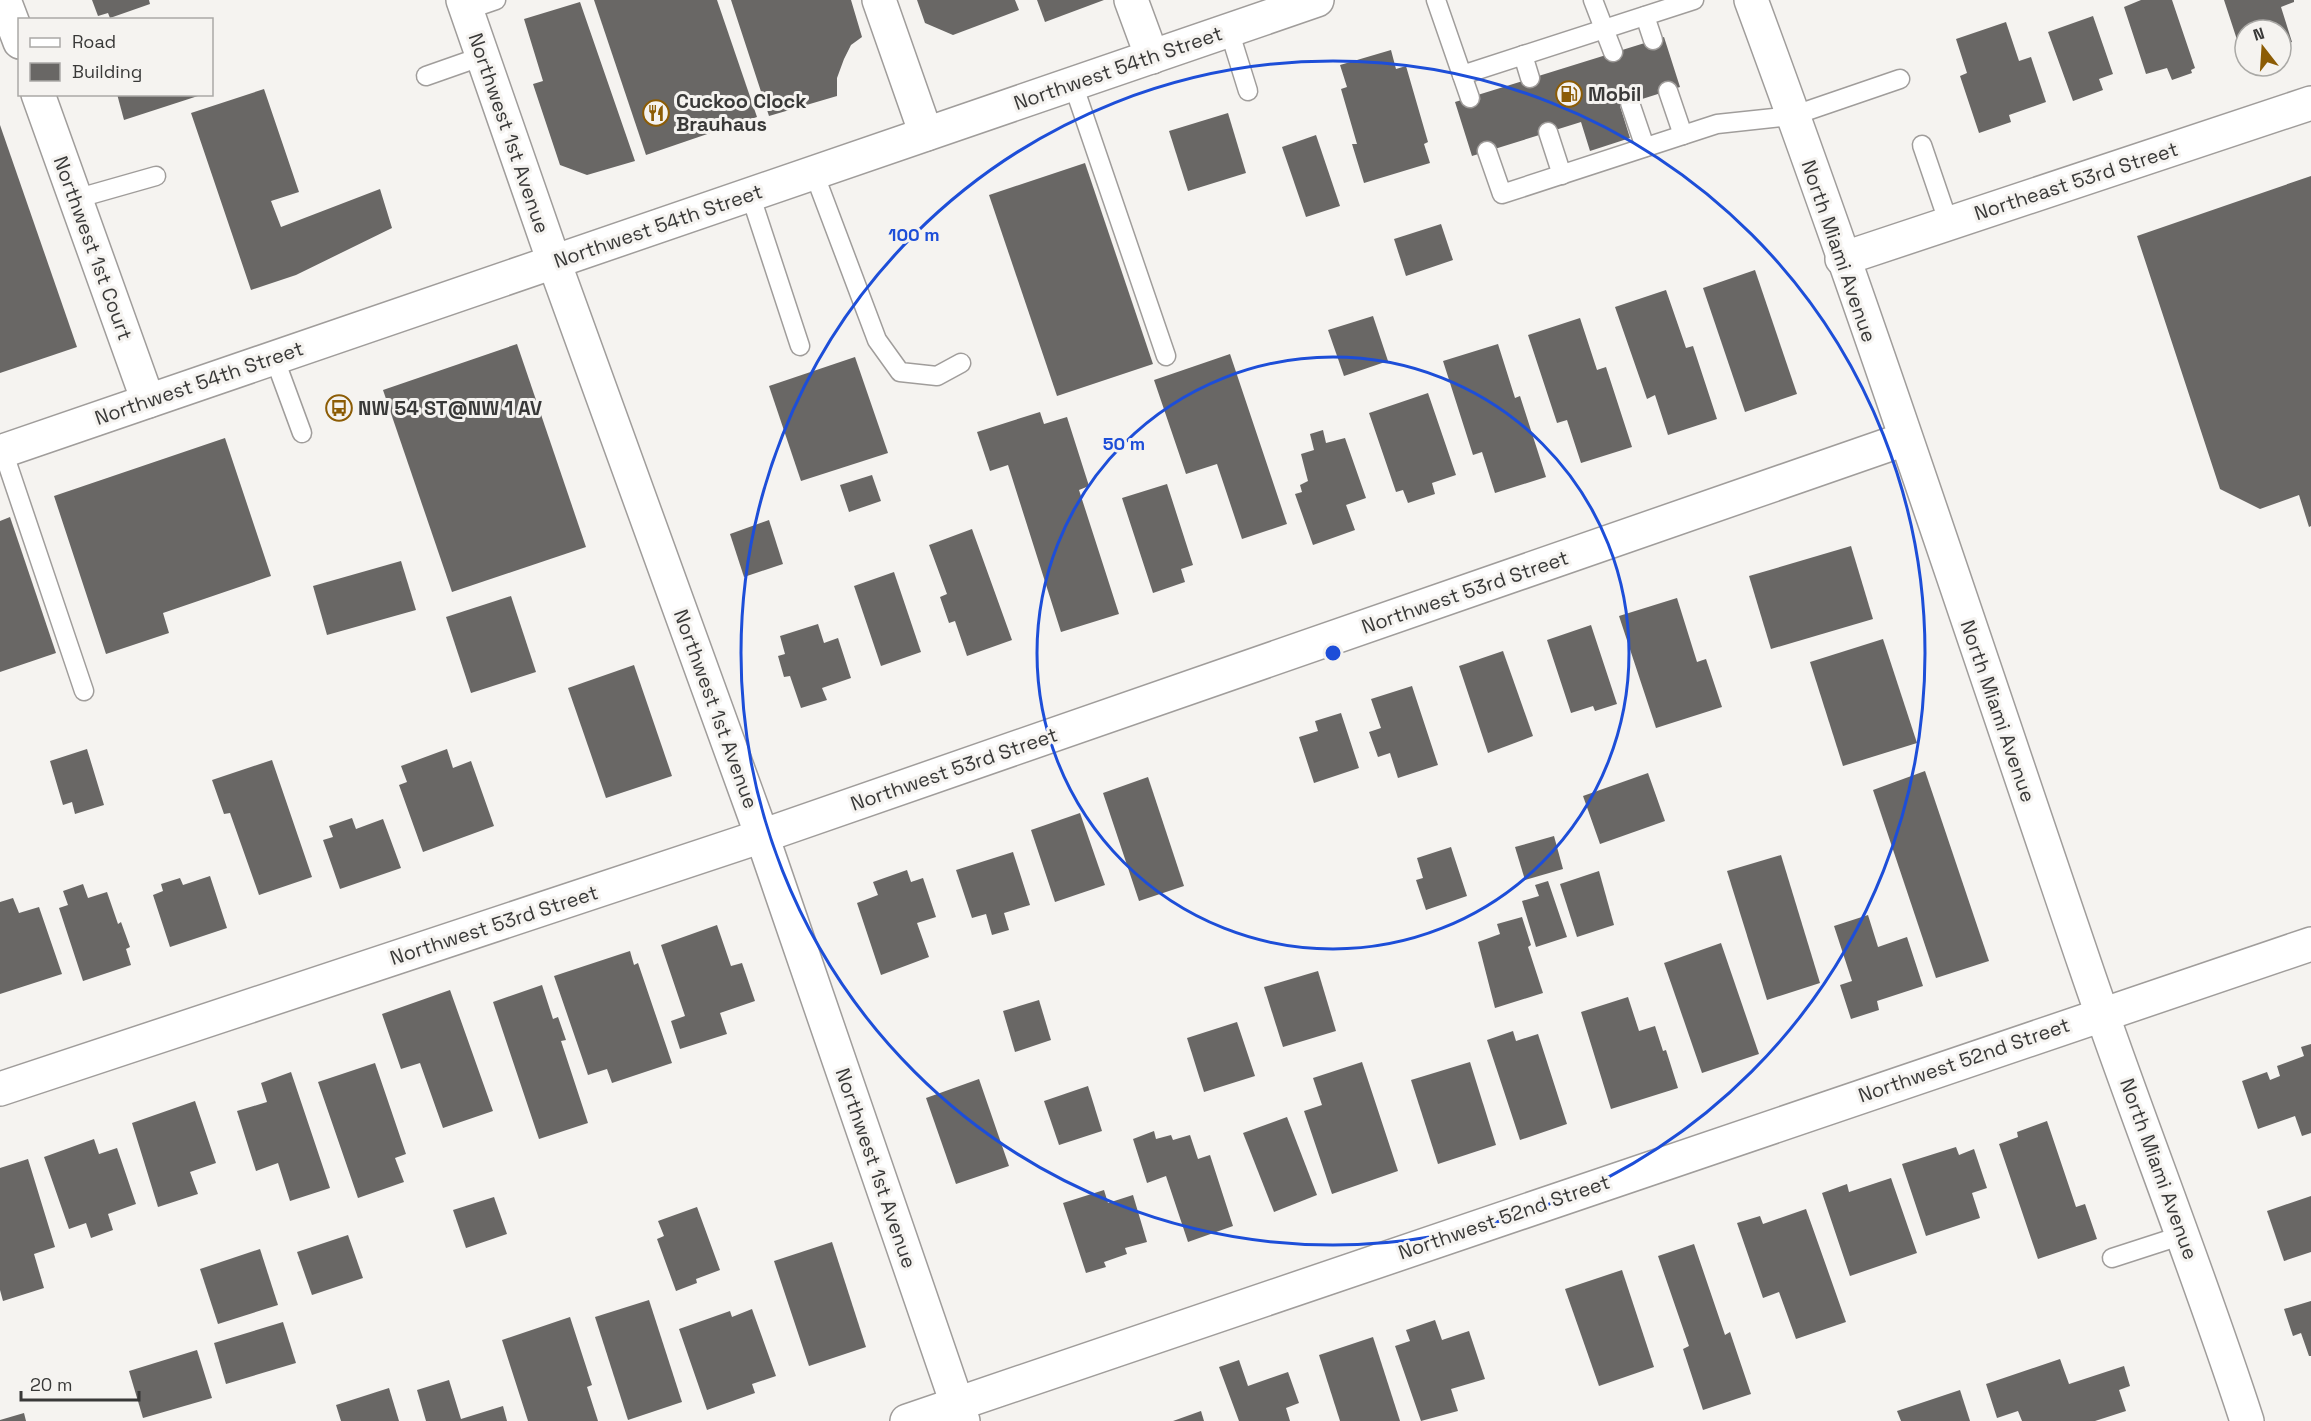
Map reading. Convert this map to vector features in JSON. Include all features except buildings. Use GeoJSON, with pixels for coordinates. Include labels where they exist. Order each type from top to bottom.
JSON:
{"type":"FeatureCollection","features":[{"type":"Feature","properties":{"kind":"street"},"geometry":{"type":"LineString","coordinates":[[4,0],[18,37]]}},
{"type":"Feature","properties":{"kind":"street"},"geometry":{"type":"LineString","coordinates":[[879,0],[926,134]]}},
{"type":"Feature","properties":{"kind":"street"},"geometry":{"type":"LineString","coordinates":[[1131,0],[1152,57]]}},
{"type":"Feature","properties":{"kind":"street","name":"Northwest 54th Street"},"geometry":{"type":"LineString","coordinates":[[1,451],[1317,0]]}},
{"type":"Feature","properties":{"kind":"street","name":"North Miami Avenue"},"geometry":{"type":"LineString","coordinates":[[1750,0],[1905,439],[2102,1014],[2183,1235],[2247,1421]]}},
{"type":"Feature","properties":{"kind":"street","name":"Northwest 1st Avenue"},"geometry":{"type":"LineString","coordinates":[[475,3],[483,56],[554,262],[762,836],[960,1413]]}},
{"type":"Feature","properties":{"kind":"street","name":"Northwest 1st Court"},"geometry":{"type":"LineString","coordinates":[[39,96],[148,401]]}},
{"type":"Feature","properties":{"kind":"street","name":"Northeast 53rd Street"},"geometry":{"type":"LineString","coordinates":[[1842,259],[2311,103]]}},
{"type":"Feature","properties":{"kind":"street","name":"Northwest 53rd Street"},"geometry":{"type":"LineString","coordinates":[[0,1089],[762,836],[1905,439]]}},
{"type":"Feature","properties":{"kind":"street","name":"Northwest 52nd Street"},"geometry":{"type":"LineString","coordinates":[[907,1421],[960,1413],[2102,1014],[2311,944]]}},
{"type":"Feature","properties":{"kind":"lane"},"geometry":{"type":"LineString","coordinates":[[1436,0],[1470,98]]}},
{"type":"Feature","properties":{"kind":"lane"},"geometry":{"type":"LineString","coordinates":[[1593,0],[1613,52]]}},
{"type":"Feature","properties":{"kind":"lane"},"geometry":{"type":"LineString","coordinates":[[1462,75],[1694,0]]}},
{"type":"Feature","properties":{"kind":"lane"},"geometry":{"type":"LineString","coordinates":[[1645,16],[1653,40]]}},
{"type":"Feature","properties":{"kind":"lane"},"geometry":{"type":"LineString","coordinates":[[1229,30],[1248,91]]}},
{"type":"Feature","properties":{"kind":"lane"},"geometry":{"type":"LineString","coordinates":[[1522,55],[1530,78]]}},
{"type":"Feature","properties":{"kind":"lane"},"geometry":{"type":"LineString","coordinates":[[426,76],[483,56]]}},
{"type":"Feature","properties":{"kind":"lane"},"geometry":{"type":"LineString","coordinates":[[1487,151],[1502,194],[1717,124],[1792,116],[1900,79]]}},
{"type":"Feature","properties":{"kind":"lane"},"geometry":{"type":"LineString","coordinates":[[1073,84],[1166,356]]}},
{"type":"Feature","properties":{"kind":"lane"},"geometry":{"type":"LineString","coordinates":[[1668,91],[1683,135]]}},
{"type":"Feature","properties":{"kind":"lane"},"geometry":{"type":"LineString","coordinates":[[1630,103],[1645,147]]}},
{"type":"Feature","properties":{"kind":"lane"},"geometry":{"type":"LineString","coordinates":[[1548,132],[1562,175]]}},
{"type":"Feature","properties":{"kind":"lane"},"geometry":{"type":"LineString","coordinates":[[1922,145],[1949,224]]}},
{"type":"Feature","properties":{"kind":"lane"},"geometry":{"type":"LineString","coordinates":[[814,173],[877,340],[900,372],[937,376],[961,363]]}},
{"type":"Feature","properties":{"kind":"lane"},"geometry":{"type":"LineString","coordinates":[[75,200],[156,176]]}},
{"type":"Feature","properties":{"kind":"lane"},"geometry":{"type":"LineString","coordinates":[[750,194],[800,346]]}},
{"type":"Feature","properties":{"kind":"lane"},"geometry":{"type":"LineString","coordinates":[[274,357],[302,433]]}},
{"type":"Feature","properties":{"kind":"lane"},"geometry":{"type":"LineString","coordinates":[[1,451],[84,691]]}},
{"type":"Feature","properties":{"kind":"lane"},"geometry":{"type":"LineString","coordinates":[[2112,1258],[2183,1235]]}},
{"type":"Feature","properties":{"kind":"place","name":"Mobil"},"geometry":{"type":"Point","coordinates":[1569,94]}},
{"type":"Feature","properties":{"kind":"place","name":"Cuckoo Clock Brauhaus"},"geometry":{"type":"Point","coordinates":[656,113]}},
{"type":"Feature","properties":{"kind":"place","name":"NW 54 ST@NW 1 AV"},"geometry":{"type":"Point","coordinates":[339,408]}}]}
